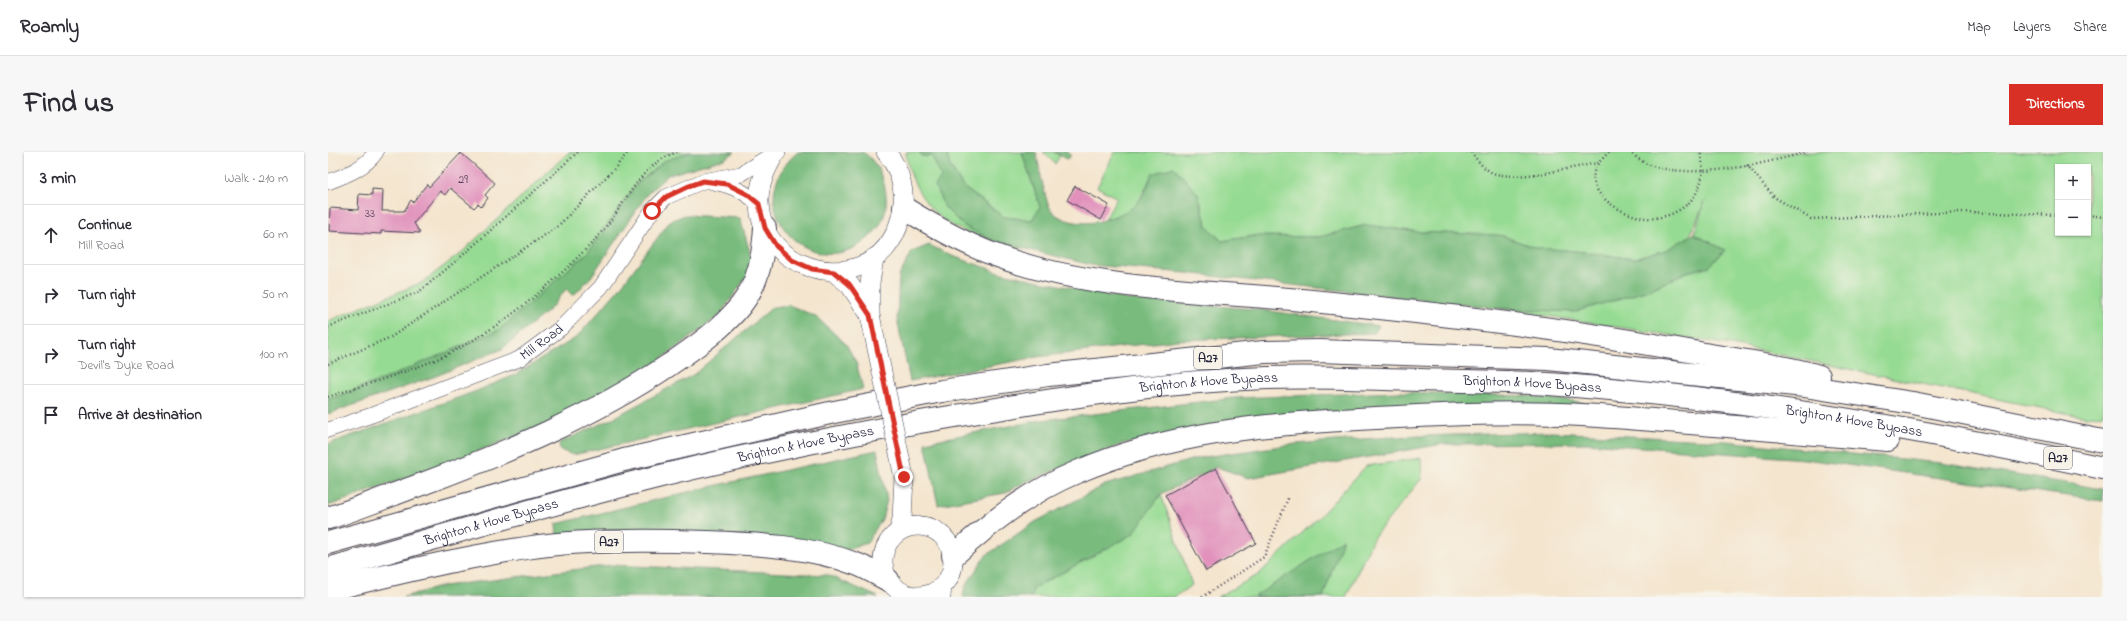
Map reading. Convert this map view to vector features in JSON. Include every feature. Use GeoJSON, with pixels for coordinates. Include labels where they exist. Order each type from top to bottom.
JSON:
{"type":"FeatureCollection","features":[{"type":"Feature","properties":{"kind":"highway","name":"A27"},"geometry":{"type":"LineString","coordinates":[[904,208],[944,232],[997,256],[1028,266],[1071,275],[1137,286],[1304,301],[1569,332],[1660,346],[1806,372],[1913,403]]}},
{"type":"Feature","properties":{"kind":"highway"},"geometry":{"type":"LineString","coordinates":[[328,518],[478,463],[540,437],[607,403],[660,371],[713,332],[742,304],[754,284],[763,259],[765,228]]}},
{"type":"Feature","properties":{"kind":"highway","name":"Brighton & Hove Bypass"},"geometry":{"type":"LineString","coordinates":[[328,543],[624,460],[834,412],[942,391],[1048,375],[1264,352],[1319,350],[1548,359],[1804,386],[1913,403],[2103,441]]}},
{"type":"Feature","properties":{"kind":"highway","name":"Brighton & Hove Bypass"},"geometry":{"type":"LineString","coordinates":[[328,569],[630,484],[734,459],[939,419],[1050,400],[1159,387],[1266,378],[1348,378],[1547,384],[1701,400],[1800,412],[2012,449],[2103,468]]}},
{"type":"Feature","properties":{"kind":"highway","name":"A27"},"geometry":{"type":"LineString","coordinates":[[953,556],[989,524],[1014,506],[1046,487],[1076,472],[1142,448],[1256,426],[1409,416],[1496,413],[1582,415],[2012,449]]}},
{"type":"Feature","properties":{"kind":"highway","name":"A27"},"geometry":{"type":"LineString","coordinates":[[328,590],[451,562],[528,548],[601,542],[665,541],[751,544],[789,548],[826,555],[857,564],[888,580]]}},
{"type":"Feature","properties":{"kind":"main road"},"geometry":{"type":"LineString","coordinates":[[776,152],[766,167],[762,179],[759,204],[765,228],[776,246],[792,260],[812,269],[834,272],[855,268],[874,258],[889,244],[899,227],[904,208],[902,183],[891,155]]}},
{"type":"Feature","properties":{"kind":"main road"},"geometry":{"type":"LineString","coordinates":[[874,258],[870,283],[870,315],[904,477],[915,514],[924,526]]}},
{"type":"Feature","properties":{"kind":"main road"},"geometry":{"type":"LineString","coordinates":[[834,272],[849,284],[870,315]]}},
{"type":"Feature","properties":{"kind":"main road"},"geometry":{"type":"LineString","coordinates":[[899,531],[902,519],[904,477]]}},
{"type":"Feature","properties":{"kind":"main road"},"geometry":{"type":"LineString","coordinates":[[911,526],[924,526],[943,536],[950,546],[953,556],[953,566],[944,590],[937,590],[919,596],[907,594],[897,589],[888,580],[884,570],[883,559],[885,548],[891,538],[899,531],[911,526]]}},
{"type":"Feature","properties":{"kind":"street"},"geometry":{"type":"LineString","coordinates":[[328,182],[356,170],[371,160],[376,152]]}},
{"type":"Feature","properties":{"kind":"street","name":"Mill Road"},"geometry":{"type":"LineString","coordinates":[[328,430],[372,415],[519,359],[561,328],[601,287],[652,211],[666,197],[703,181],[741,174],[776,152]]}},
{"type":"Feature","properties":{"kind":"street"},"geometry":{"type":"LineString","coordinates":[[703,181],[727,184],[747,194],[759,204]]}},
{"type":"Feature","properties":{"kind":"path"},"geometry":{"type":"LineString","coordinates":[[328,327],[419,292],[463,255],[578,152]]}},
{"type":"Feature","properties":{"kind":"path"},"geometry":{"type":"LineString","coordinates":[[328,364],[392,337],[557,227],[615,168],[628,152]]}},
{"type":"Feature","properties":{"kind":"path"},"geometry":{"type":"LineString","coordinates":[[328,397],[436,359],[500,323],[539,292],[580,256],[610,221],[640,177],[668,155],[677,152]]}},
{"type":"Feature","properties":{"kind":"path"},"geometry":{"type":"LineString","coordinates":[[1471,152],[1482,167],[1502,176],[1541,173],[1599,163]]}},
{"type":"Feature","properties":{"kind":"path"},"geometry":{"type":"LineString","coordinates":[[1609,152],[1594,171],[1594,181],[1600,193],[1616,208],[1646,218],[1661,217],[1690,203],[1695,198],[1700,185],[1702,171],[1700,152]]}},
{"type":"Feature","properties":{"kind":"path"},"geometry":{"type":"LineString","coordinates":[[1629,152],[1646,163],[1665,169],[1702,171],[1776,161],[1807,152]]}},
{"type":"Feature","properties":{"kind":"path"},"geometry":{"type":"LineString","coordinates":[[1747,165],[1774,197],[1811,219],[1960,212],[2055,214]]}},
{"type":"Feature","properties":{"kind":"path"},"geometry":{"type":"LineString","coordinates":[[2091,216],[2103,216]]}},
{"type":"Feature","properties":{"kind":"path"},"geometry":{"type":"LineString","coordinates":[[1202,597],[1264,557],[1289,496]]}},
{"type":"Feature","properties":{"kind":"green space"},"geometry":{"type":"Polygon","coordinates":[[[569,152],[691,152],[664,161],[636,185],[587,253],[499,330],[389,377],[328,400],[328,321],[423,282],[461,253],[569,152]]]}},
{"type":"Feature","properties":{"kind":"green space"},"geometry":{"type":"Polygon","coordinates":[[[691,152],[735,152],[724,159],[668,175],[648,193],[591,277],[573,296],[566,289],[550,309],[502,349],[436,376],[328,414],[328,400],[389,377],[499,330],[587,253],[636,185],[664,161],[691,152]]]}},
{"type":"Feature","properties":{"kind":"green space"},"geometry":{"type":"Polygon","coordinates":[[[798,152],[861,152],[867,155],[879,171],[885,187],[885,213],[877,229],[854,247],[831,253],[809,249],[791,237],[779,218],[774,197],[780,174],[798,152]]]}},
{"type":"Feature","properties":{"kind":"green space"},"geometry":{"type":"Polygon","coordinates":[[[906,152],[920,152],[921,156],[932,156],[964,226],[994,241],[969,233],[945,221],[928,205],[915,185],[906,152]]]}},
{"type":"Feature","properties":{"kind":"green space"},"geometry":{"type":"Polygon","coordinates":[[[920,152],[946,152],[950,166],[963,187],[1004,217],[1032,220],[1040,207],[1022,152],[1036,152],[1049,207],[1061,218],[1072,222],[1097,222],[1121,214],[1139,201],[1147,188],[1152,174],[1174,167],[1198,194],[1207,227],[1222,241],[1254,236],[1319,237],[1366,225],[1419,232],[1500,235],[1536,248],[1576,251],[1634,259],[1666,250],[1694,234],[1725,250],[1710,266],[1687,272],[1649,290],[1574,312],[1495,308],[1186,273],[1091,265],[994,241],[964,226],[945,208],[935,186],[941,177],[932,156],[921,156],[920,152]]]}},
{"type":"Feature","properties":{"kind":"green space"},"geometry":{"type":"Polygon","coordinates":[[[946,152],[1022,152],[1040,207],[1032,220],[1004,217],[963,187],[950,166],[946,152]]]}},
{"type":"Feature","properties":{"kind":"green space"},"geometry":{"type":"Polygon","coordinates":[[[1043,152],[1054,152],[1060,156],[1055,164],[1043,152]]]}},
{"type":"Feature","properties":{"kind":"green space"},"geometry":{"type":"Polygon","coordinates":[[[1054,152],[1067,152],[1070,154],[1070,157],[1067,159],[1054,152]]]}},
{"type":"Feature","properties":{"kind":"green space"},"geometry":{"type":"Polygon","coordinates":[[[1115,152],[2103,152],[2103,415],[2085,417],[1726,344],[1495,308],[1574,312],[1649,290],[1687,272],[1710,266],[1725,250],[1694,234],[1705,201],[1690,236],[1666,250],[1634,259],[1576,251],[1536,248],[1503,236],[1419,232],[1366,225],[1319,237],[1254,236],[1222,241],[1207,227],[1198,194],[1152,174],[1136,204],[1116,216],[1105,219],[1117,198],[1097,187],[1115,152]]]}},
{"type":"Feature","properties":{"kind":"green space"},"geometry":{"type":"Polygon","coordinates":[[[685,215],[740,218],[754,266],[719,316],[641,374],[557,420],[451,462],[328,506],[328,444],[474,392],[515,375],[577,337],[619,289],[670,221],[685,215]]]}},
{"type":"Feature","properties":{"kind":"green space"},"geometry":{"type":"Polygon","coordinates":[[[929,245],[952,256],[1002,273],[1125,299],[1254,309],[1379,326],[1374,333],[1178,340],[1037,357],[910,381],[897,319],[899,276],[912,252],[929,245]]]}},
{"type":"Feature","properties":{"kind":"green space"},"geometry":{"type":"Polygon","coordinates":[[[789,305],[815,316],[846,344],[856,362],[863,389],[573,455],[560,450],[559,443],[609,420],[693,375],[773,307],[789,305]]]}},
{"type":"Feature","properties":{"kind":"green space"},"geometry":{"type":"Polygon","coordinates":[[[1398,392],[1531,396],[1597,404],[1595,410],[1125,443],[1025,482],[1005,493],[938,505],[925,442],[1042,420],[1234,398],[1398,392]]]}},
{"type":"Feature","properties":{"kind":"green space"},"geometry":{"type":"Polygon","coordinates":[[[1551,432],[1726,441],[1941,463],[2103,489],[2103,501],[1805,459],[1586,443],[1443,444],[1248,478],[1217,467],[1161,494],[1133,534],[1034,588],[1031,597],[963,597],[965,587],[985,556],[1035,522],[1105,485],[1198,458],[1295,444],[1390,437],[1551,432]]]}},
{"type":"Feature","properties":{"kind":"green space"},"geometry":{"type":"Polygon","coordinates":[[[877,450],[887,500],[882,519],[867,543],[847,550],[557,539],[556,524],[709,487],[877,450]]]}},
{"type":"Feature","properties":{"kind":"green space"},"geometry":{"type":"Polygon","coordinates":[[[1421,458],[1422,478],[1374,537],[1346,597],[1217,597],[1258,575],[1320,516],[1366,466],[1421,458]]]}},
{"type":"Feature","properties":{"kind":"green space"},"geometry":{"type":"Polygon","coordinates":[[[1161,494],[1192,585],[1174,597],[1031,597],[1034,588],[1132,534],[1161,494]]]}},
{"type":"Feature","properties":{"kind":"green space"},"geometry":{"type":"Polygon","coordinates":[[[1343,539],[1323,597],[1254,597],[1343,539]]]}},
{"type":"Feature","properties":{"kind":"green space"},"geometry":{"type":"Polygon","coordinates":[[[612,565],[828,575],[878,597],[403,597],[444,586],[612,565]]]}},
{"type":"Feature","properties":{"kind":"building"},"geometry":{"type":"Polygon","coordinates":[[[461,153],[495,183],[485,195],[488,198],[481,207],[478,204],[474,208],[450,188],[445,195],[440,191],[414,223],[420,233],[381,231],[381,234],[329,231],[330,208],[358,210],[359,194],[372,195],[372,189],[383,190],[382,211],[404,211],[411,200],[413,202],[427,184],[429,187],[461,153]]]}},
{"type":"Feature","properties":{"kind":"building"},"geometry":{"type":"Polygon","coordinates":[[[1075,186],[1109,205],[1101,220],[1067,200],[1075,186]]]}},
{"type":"Feature","properties":{"kind":"building"},"geometry":{"type":"Polygon","coordinates":[[[1216,468],[1256,543],[1206,571],[1165,495],[1216,468]]]}},
{"type":"Feature","properties":{"kind":"route"},"geometry":{"type":"LineString","coordinates":[[652,211],[666,197],[689,186],[703,181],[727,184],[747,194],[759,204],[765,228],[776,246],[792,260],[812,269],[834,272],[849,284],[870,315],[904,477]]}}]}
